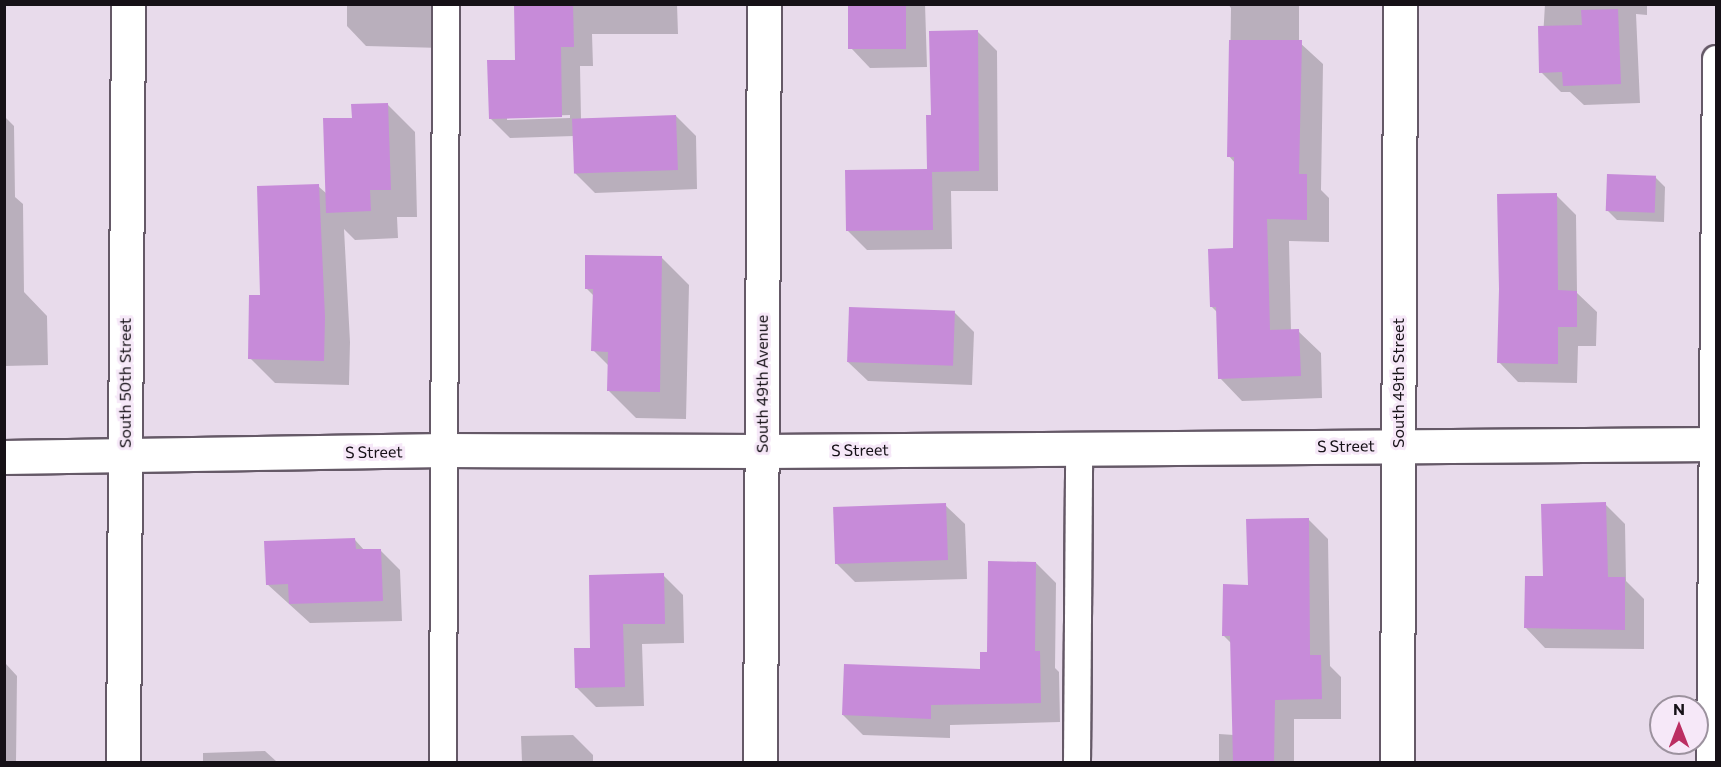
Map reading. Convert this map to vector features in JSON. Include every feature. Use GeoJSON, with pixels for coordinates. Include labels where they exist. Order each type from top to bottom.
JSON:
{"type":"FeatureCollection","features":[{"type":"Feature","properties":{"kind":"street","name":"South 50th Street"},"geometry":{"type":"LineString","coordinates":[[123,762],[128,4]]}},
{"type":"Feature","properties":{"kind":"street","name":"South 49th Avenue"},"geometry":{"type":"LineString","coordinates":[[760,762],[764,4]]}},
{"type":"Feature","properties":{"kind":"street","name":"South 49th Street"},"geometry":{"type":"LineString","coordinates":[[1397,762],[1400,4]]}},
{"type":"Feature","properties":{"kind":"street","name":"S Street"},"geometry":{"type":"LineString","coordinates":[[4,457],[445,450],[762,451],[1714,444]]}},
{"type":"Feature","properties":{"kind":"lane"},"geometry":{"type":"LineString","coordinates":[[443,762],[446,4]]}},
{"type":"Feature","properties":{"kind":"lane"},"geometry":{"type":"LineString","coordinates":[[1710,762],[1716,58]]}},
{"type":"Feature","properties":{"kind":"lane"},"geometry":{"type":"LineString","coordinates":[[1077,762],[1079,448]]}},
{"type":"Feature","properties":{"kind":"building"},"geometry":{"type":"Polygon","coordinates":[[[514,4],[573,4],[574,47],[561,47],[562,117],[489,119],[487,60],[515,60],[514,4]]]}},
{"type":"Feature","properties":{"kind":"building"},"geometry":{"type":"Polygon","coordinates":[[[848,4],[906,4],[906,49],[848,49],[848,4]]]}},
{"type":"Feature","properties":{"kind":"building"},"geometry":{"type":"Polygon","coordinates":[[[1618,9],[1621,84],[1563,86],[1562,72],[1539,73],[1538,26],[1582,25],[1581,10],[1618,9]]]}},
{"type":"Feature","properties":{"kind":"building"},"geometry":{"type":"Polygon","coordinates":[[[978,30],[979,171],[932,172],[933,230],[846,231],[845,170],[927,169],[926,115],[931,115],[929,31],[978,30]]]}},
{"type":"Feature","properties":{"kind":"building"},"geometry":{"type":"Polygon","coordinates":[[[1229,40],[1302,40],[1299,174],[1307,174],[1307,220],[1267,219],[1270,330],[1299,329],[1301,376],[1218,379],[1216,307],[1210,307],[1208,249],[1233,248],[1234,157],[1227,157],[1229,40]]]}},
{"type":"Feature","properties":{"kind":"building"},"geometry":{"type":"Polygon","coordinates":[[[388,103],[391,190],[370,190],[371,211],[326,213],[323,118],[352,118],[351,104],[388,103]]]}},
{"type":"Feature","properties":{"kind":"building"},"geometry":{"type":"Polygon","coordinates":[[[676,115],[678,170],[574,174],[572,119],[676,115]]]}},
{"type":"Feature","properties":{"kind":"building"},"geometry":{"type":"Polygon","coordinates":[[[1607,174],[1656,176],[1655,213],[1606,211],[1607,174]]]}},
{"type":"Feature","properties":{"kind":"building"},"geometry":{"type":"Polygon","coordinates":[[[319,184],[325,317],[324,361],[248,359],[249,295],[260,295],[257,186],[319,184]]]}},
{"type":"Feature","properties":{"kind":"building"},"geometry":{"type":"Polygon","coordinates":[[[1557,193],[1558,290],[1577,291],[1577,327],[1558,327],[1558,364],[1497,363],[1499,289],[1497,194],[1557,193]]]}},
{"type":"Feature","properties":{"kind":"building"},"geometry":{"type":"Polygon","coordinates":[[[585,255],[662,256],[660,392],[607,391],[608,352],[591,351],[593,289],[585,289],[585,255]]]}},
{"type":"Feature","properties":{"kind":"building"},"geometry":{"type":"Polygon","coordinates":[[[849,307],[955,311],[953,366],[847,362],[849,307]]]}},
{"type":"Feature","properties":{"kind":"building"},"geometry":{"type":"Polygon","coordinates":[[[1606,502],[1608,577],[1625,577],[1625,630],[1524,628],[1525,576],[1543,576],[1541,504],[1606,502]]]}},
{"type":"Feature","properties":{"kind":"building"},"geometry":{"type":"Polygon","coordinates":[[[946,503],[948,560],[835,564],[833,507],[946,503]]]}},
{"type":"Feature","properties":{"kind":"building"},"geometry":{"type":"Polygon","coordinates":[[[1309,518],[1310,655],[1321,655],[1322,699],[1275,700],[1274,762],[1233,762],[1230,636],[1222,636],[1223,584],[1248,585],[1246,519],[1309,518]]]}},
{"type":"Feature","properties":{"kind":"building"},"geometry":{"type":"Polygon","coordinates":[[[355,538],[356,549],[381,549],[383,601],[289,604],[288,584],[266,585],[264,541],[355,538]]]}},
{"type":"Feature","properties":{"kind":"building"},"geometry":{"type":"Polygon","coordinates":[[[988,561],[1036,562],[1035,651],[1040,651],[1041,703],[931,705],[931,719],[842,715],[844,664],[980,669],[980,652],[987,652],[988,561]]]}},
{"type":"Feature","properties":{"kind":"building"},"geometry":{"type":"Polygon","coordinates":[[[664,573],[665,624],[623,624],[625,687],[575,688],[574,648],[590,648],[589,575],[664,573]]]}}]}
